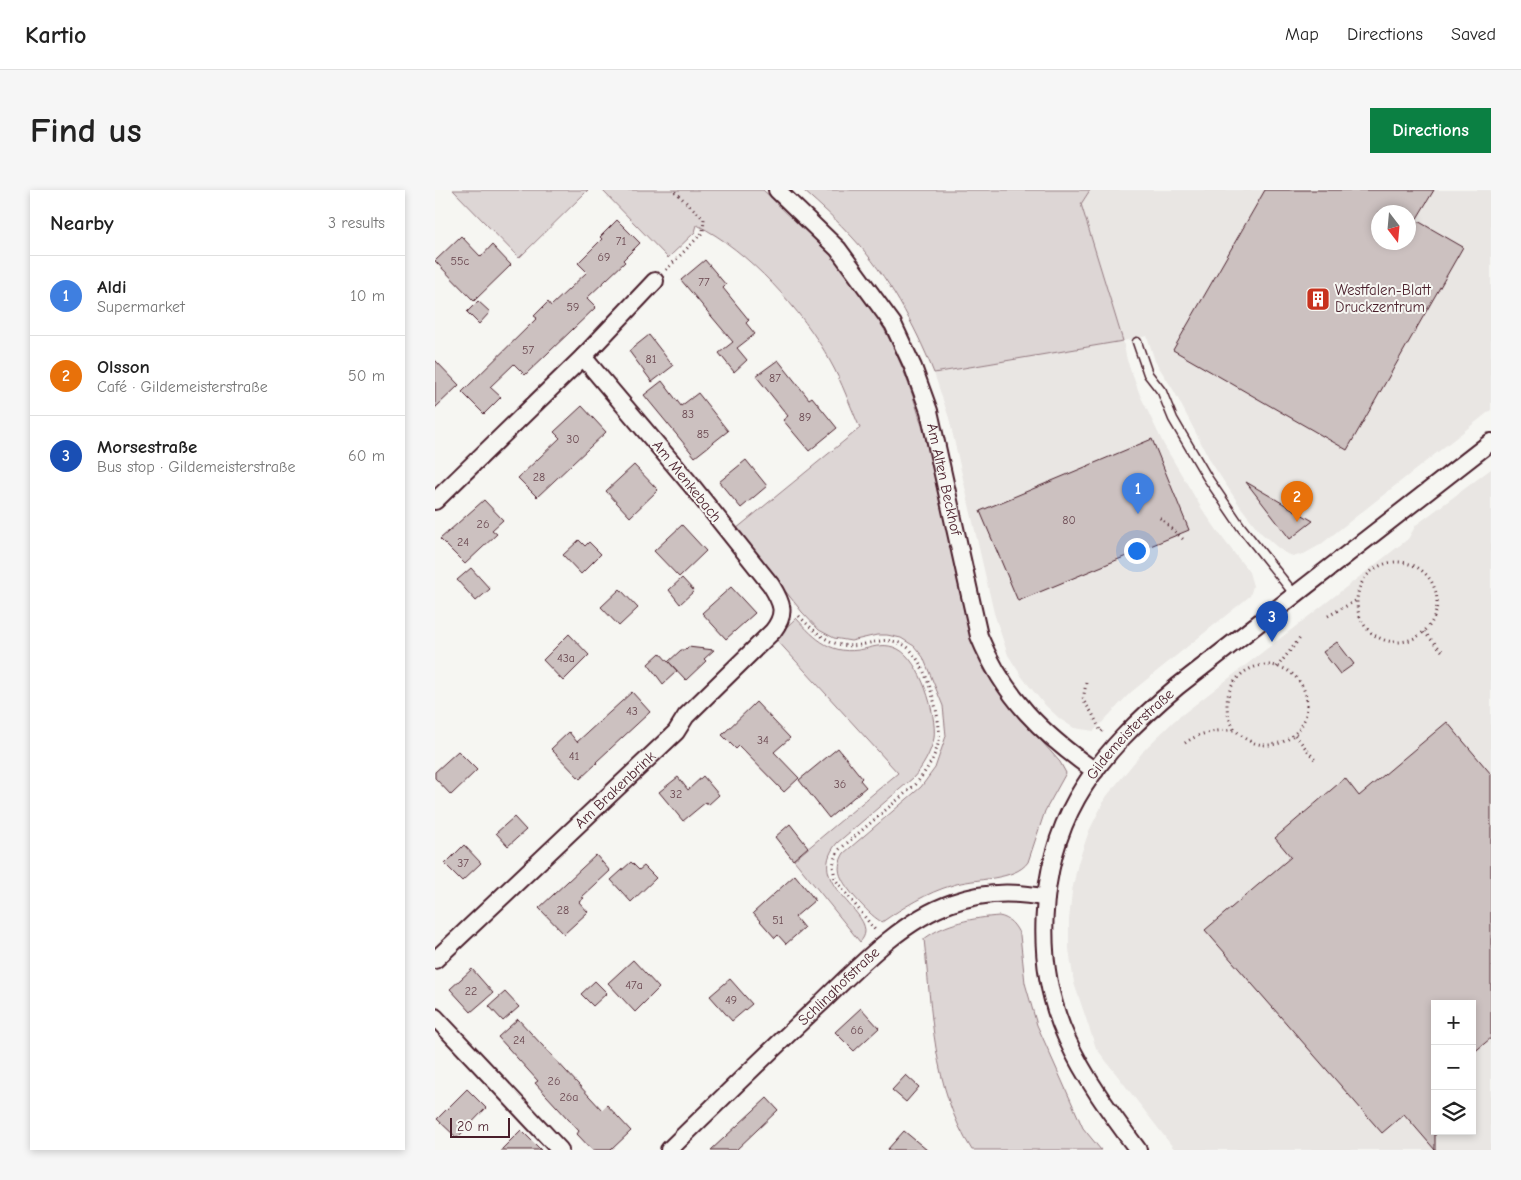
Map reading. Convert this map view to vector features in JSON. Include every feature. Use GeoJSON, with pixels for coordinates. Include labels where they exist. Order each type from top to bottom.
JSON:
{"type":"FeatureCollection","features":[{"type":"Feature","properties":{"kind":"street","name":"Am Alten Beckhof"},"geometry":{"type":"LineString","coordinates":[[777,190],[839,249],[893,324],[913,367],[929,411],[979,636],[989,660],[1001,680],[1029,717],[1054,740],[1095,771]]}},
{"type":"Feature","properties":{"kind":"street"},"geometry":{"type":"LineString","coordinates":[[435,501],[583,357],[655,281]]}},
{"type":"Feature","properties":{"kind":"street","name":"Am Menkebach"},"geometry":{"type":"LineString","coordinates":[[583,357],[771,585],[779,598],[782,610]]}},
{"type":"Feature","properties":{"kind":"street","name":"Gildemeisterstraße"},"geometry":{"type":"LineString","coordinates":[[1138,1150],[1082,1068],[1066,1038],[1050,986],[1044,948],[1046,898],[1055,856],[1064,827],[1078,797],[1095,771],[1145,714],[1178,686],[1491,442]]}},
{"type":"Feature","properties":{"kind":"street","name":"Am Brakenbrink"},"geometry":{"type":"LineString","coordinates":[[435,960],[676,732],[686,716],[773,631],[780,621],[782,610]]}},
{"type":"Feature","properties":{"kind":"street","name":"Schlinghofstraße"},"geometry":{"type":"LineString","coordinates":[[669,1150],[798,1024],[885,944],[933,911],[969,898],[1000,894],[1027,894],[1046,898]]}},
{"type":"Feature","properties":{"kind":"street"},"geometry":{"type":"LineString","coordinates":[[435,1017],[560,1150]]}},
{"type":"Feature","properties":{"kind":"lane"},"geometry":{"type":"LineString","coordinates":[[1137,342],[1148,374],[1162,392],[1173,419],[1207,477],[1241,527],[1295,595]]}},
{"type":"Feature","properties":{"kind":"path"},"geometry":{"type":"LineString","coordinates":[[655,281],[703,232],[704,219],[673,190]]}},
{"type":"Feature","properties":{"kind":"path"},"geometry":{"type":"LineString","coordinates":[[1160,518],[1185,541]]}},
{"type":"Feature","properties":{"kind":"path"},"geometry":{"type":"LineString","coordinates":[[1399,561],[1415,565],[1427,575],[1435,588],[1438,604],[1434,619],[1424,632],[1411,640],[1395,642],[1380,638],[1367,629],[1359,616],[1357,600],[1361,584],[1370,572],[1384,564],[1399,561]]}},
{"type":"Feature","properties":{"kind":"path"},"geometry":{"type":"LineString","coordinates":[[1328,616],[1357,600]]}},
{"type":"Feature","properties":{"kind":"path"},"geometry":{"type":"LineString","coordinates":[[782,610],[797,614],[826,640],[837,644],[850,646],[882,639],[904,644],[920,662],[936,706],[941,727],[939,742],[926,772],[916,784],[840,849],[835,857],[833,866],[835,879],[885,944]]}},
{"type":"Feature","properties":{"kind":"path"},"geometry":{"type":"LineString","coordinates":[[1424,632],[1443,652]]}},
{"type":"Feature","properties":{"kind":"path"},"geometry":{"type":"LineString","coordinates":[[1277,667],[1301,637]]}},
{"type":"Feature","properties":{"kind":"path"},"geometry":{"type":"LineString","coordinates":[[1271,665],[1286,669],[1298,679],[1306,692],[1308,708],[1304,723],[1295,735],[1280,743],[1264,746],[1248,741],[1235,730],[1228,716],[1227,701],[1232,686],[1241,674],[1255,667],[1271,665]]}},
{"type":"Feature","properties":{"kind":"path"},"geometry":{"type":"LineString","coordinates":[[1086,684],[1083,700],[1093,713],[1101,732],[1110,722],[1125,735]]}},
{"type":"Feature","properties":{"kind":"path"},"geometry":{"type":"LineString","coordinates":[[1185,743],[1191,738],[1206,732],[1235,730]]}},
{"type":"Feature","properties":{"kind":"path"},"geometry":{"type":"LineString","coordinates":[[1295,735],[1316,761]]}},
{"type":"Feature","properties":{"kind":"shaded area"},"geometry":{"type":"Polygon","coordinates":[[[453,190],[588,190],[519,258],[453,190]]]}},
{"type":"Feature","properties":{"kind":"shaded area"},"geometry":{"type":"Polygon","coordinates":[[[602,190],[763,190],[827,250],[850,277],[877,316],[903,370],[922,425],[972,638],[984,670],[1004,699],[1060,762],[1066,773],[1045,811],[1028,862],[1014,873],[943,888],[916,901],[882,922],[854,896],[840,876],[840,862],[844,853],[921,787],[935,768],[946,736],[943,706],[923,657],[914,646],[901,638],[887,635],[877,635],[851,641],[834,638],[819,630],[802,612],[736,529],[860,428],[838,377],[819,342],[790,303],[754,266],[735,249],[697,225],[695,232],[668,258],[602,190]]]}},
{"type":"Feature","properties":{"kind":"shaded area"},"geometry":{"type":"Polygon","coordinates":[[[803,190],[1090,190],[1081,204],[1123,341],[934,373],[909,319],[878,268],[847,232],[803,190]]]}},
{"type":"Feature","properties":{"kind":"shaded area"},"geometry":{"type":"Polygon","coordinates":[[[1090,190],[1491,190],[1491,410],[1320,545],[1302,555],[1293,556],[1277,547],[1260,532],[1240,506],[1211,462],[1174,391],[1155,361],[1147,336],[1123,341],[1081,204],[1090,190]]]}},
{"type":"Feature","properties":{"kind":"shaded area"},"geometry":{"type":"Polygon","coordinates":[[[1123,341],[1127,360],[1140,395],[1164,445],[1202,509],[1249,572],[1253,586],[1250,596],[1130,693],[1094,731],[1074,728],[1060,719],[1043,703],[1022,677],[1008,655],[994,613],[949,418],[934,373],[1123,341]]]}},
{"type":"Feature","properties":{"kind":"shaded area"},"geometry":{"type":"Polygon","coordinates":[[[1491,469],[1491,1150],[1175,1150],[1096,1048],[1074,983],[1069,949],[1069,920],[1072,891],[1078,863],[1089,831],[1106,797],[1146,748],[1174,721],[1408,539],[1416,525],[1491,469]]]}},
{"type":"Feature","properties":{"kind":"shaded area"},"geometry":{"type":"Polygon","coordinates":[[[796,618],[818,639],[834,648],[853,651],[885,646],[898,649],[906,655],[920,676],[933,716],[933,743],[920,769],[913,778],[837,843],[828,859],[829,873],[835,887],[862,921],[865,932],[860,942],[794,860],[898,773],[775,638],[796,618]]]}},
{"type":"Feature","properties":{"kind":"shaded area"},"geometry":{"type":"Polygon","coordinates":[[[999,916],[1012,922],[1020,935],[1025,983],[1037,1025],[1083,1128],[1101,1150],[972,1150],[959,1126],[941,1075],[932,1021],[924,939],[950,925],[979,918],[999,916]]]}},
{"type":"Feature","properties":{"kind":"building","name":"Westfalen-Blatt Druckzentrum"},"geometry":{"type":"Polygon","coordinates":[[[1265,190],[1434,190],[1416,220],[1463,247],[1347,450],[1173,350],[1265,190]]]}},
{"type":"Feature","properties":{"kind":"building"},"geometry":{"type":"Polygon","coordinates":[[[617,220],[640,243],[623,260],[625,262],[587,298],[596,307],[525,375],[514,364],[490,387],[501,397],[484,414],[462,392],[537,318],[534,316],[548,302],[551,306],[587,272],[578,263],[602,239],[600,237],[617,220]]]}},
{"type":"Feature","properties":{"kind":"building"},"geometry":{"type":"Polygon","coordinates":[[[461,236],[481,257],[492,245],[511,265],[474,301],[435,261],[461,236]]]}},
{"type":"Feature","properties":{"kind":"building"},"geometry":{"type":"Polygon","coordinates":[[[705,260],[726,285],[723,288],[749,320],[746,323],[755,334],[737,348],[747,360],[734,372],[719,353],[733,342],[681,280],[705,260]]]}},
{"type":"Feature","properties":{"kind":"building"},"geometry":{"type":"Polygon","coordinates":[[[478,301],[490,312],[479,324],[467,312],[478,301]]]}},
{"type":"Feature","properties":{"kind":"building"},"geometry":{"type":"Polygon","coordinates":[[[649,335],[673,366],[652,382],[629,351],[649,335]]]}},
{"type":"Feature","properties":{"kind":"building"},"geometry":{"type":"Polygon","coordinates":[[[435,360],[459,385],[435,408],[435,360]]]}},
{"type":"Feature","properties":{"kind":"building"},"geometry":{"type":"Polygon","coordinates":[[[778,360],[809,399],[812,397],[837,428],[809,451],[783,420],[788,416],[756,376],[778,360]]]}},
{"type":"Feature","properties":{"kind":"building"},"geometry":{"type":"Polygon","coordinates":[[[662,381],[681,406],[698,393],[728,431],[695,457],[644,395],[662,381]]]}},
{"type":"Feature","properties":{"kind":"building"},"geometry":{"type":"Polygon","coordinates":[[[582,406],[606,432],[537,497],[518,478],[560,438],[554,432],[582,406]]]}},
{"type":"Feature","properties":{"kind":"building"},"geometry":{"type":"Polygon","coordinates":[[[1152,439],[1189,530],[1018,601],[980,511],[1152,439]]]}},
{"type":"Feature","properties":{"kind":"building"},"geometry":{"type":"Polygon","coordinates":[[[746,460],[767,486],[741,508],[719,482],[746,460]]]}},
{"type":"Feature","properties":{"kind":"building"},"geometry":{"type":"Polygon","coordinates":[[[634,465],[658,490],[630,517],[606,491],[634,465]]]}},
{"type":"Feature","properties":{"kind":"building"},"geometry":{"type":"Polygon","coordinates":[[[1246,482],[1313,521],[1290,539],[1246,482]]]}},
{"type":"Feature","properties":{"kind":"building"},"geometry":{"type":"Polygon","coordinates":[[[484,500],[503,520],[492,530],[497,534],[465,564],[440,539],[484,500]]]}},
{"type":"Feature","properties":{"kind":"building"},"geometry":{"type":"Polygon","coordinates":[[[682,525],[706,551],[679,577],[654,551],[682,525]]]}},
{"type":"Feature","properties":{"kind":"building"},"geometry":{"type":"Polygon","coordinates":[[[579,540],[585,546],[589,542],[601,554],[581,574],[563,555],[579,540]]]}},
{"type":"Feature","properties":{"kind":"building"},"geometry":{"type":"Polygon","coordinates":[[[471,568],[490,589],[476,601],[457,580],[471,568]]]}},
{"type":"Feature","properties":{"kind":"building"},"geometry":{"type":"Polygon","coordinates":[[[682,578],[694,591],[680,604],[669,590],[682,578]]]}},
{"type":"Feature","properties":{"kind":"building"},"geometry":{"type":"Polygon","coordinates":[[[731,587],[755,613],[726,639],[702,613],[731,587]]]}},
{"type":"Feature","properties":{"kind":"building"},"geometry":{"type":"Polygon","coordinates":[[[620,589],[638,608],[619,626],[601,607],[620,589]]]}},
{"type":"Feature","properties":{"kind":"building"},"geometry":{"type":"Polygon","coordinates":[[[569,634],[589,655],[563,681],[543,660],[569,634]]]}},
{"type":"Feature","properties":{"kind":"building"},"geometry":{"type":"Polygon","coordinates":[[[1337,642],[1354,664],[1340,674],[1323,652],[1337,642]]]}},
{"type":"Feature","properties":{"kind":"building"},"geometry":{"type":"Polygon","coordinates":[[[688,647],[714,650],[704,659],[706,661],[686,680],[669,662],[677,671],[663,684],[648,664],[660,653],[668,662],[681,650],[685,650],[688,647]]]}},
{"type":"Feature","properties":{"kind":"building"},"geometry":{"type":"Polygon","coordinates":[[[632,692],[650,712],[580,779],[551,749],[569,732],[577,742],[632,692]]]}},
{"type":"Feature","properties":{"kind":"building"},"geometry":{"type":"Polygon","coordinates":[[[756,702],[790,738],[774,752],[799,778],[784,792],[739,746],[736,749],[722,735],[756,702]]]}},
{"type":"Feature","properties":{"kind":"building"},"geometry":{"type":"Polygon","coordinates":[[[1447,722],[1491,774],[1491,1038],[1476,1051],[1476,1000],[1431,1000],[1431,1135],[1435,1135],[1435,1150],[1404,1114],[1382,1133],[1205,930],[1291,857],[1275,838],[1345,778],[1359,796],[1447,722]]]}},
{"type":"Feature","properties":{"kind":"building"},"geometry":{"type":"Polygon","coordinates":[[[838,748],[862,778],[860,780],[866,787],[829,818],[799,780],[838,748]]]}},
{"type":"Feature","properties":{"kind":"building"},"geometry":{"type":"Polygon","coordinates":[[[458,751],[477,770],[451,795],[435,778],[435,772],[458,751]]]}},
{"type":"Feature","properties":{"kind":"building"},"geometry":{"type":"Polygon","coordinates":[[[703,776],[719,795],[708,805],[706,802],[683,821],[659,792],[678,777],[688,790],[703,776]]]}},
{"type":"Feature","properties":{"kind":"building"},"geometry":{"type":"Polygon","coordinates":[[[514,817],[526,830],[508,846],[496,833],[514,817]]]}},
{"type":"Feature","properties":{"kind":"building"},"geometry":{"type":"Polygon","coordinates":[[[790,824],[808,847],[793,860],[775,837],[790,824]]]}},
{"type":"Feature","properties":{"kind":"building"},"geometry":{"type":"Polygon","coordinates":[[[464,845],[481,863],[462,881],[445,864],[464,845]]]}},
{"type":"Feature","properties":{"kind":"building"},"geometry":{"type":"Polygon","coordinates":[[[596,855],[610,871],[582,897],[584,898],[579,902],[588,912],[564,934],[539,908],[596,855]]]}},
{"type":"Feature","properties":{"kind":"building"},"geometry":{"type":"Polygon","coordinates":[[[631,862],[639,870],[644,866],[656,878],[631,902],[611,880],[631,862]]]}},
{"type":"Feature","properties":{"kind":"building"},"geometry":{"type":"Polygon","coordinates":[[[795,875],[815,900],[795,917],[804,928],[786,944],[778,935],[775,938],[753,913],[795,875]]]}},
{"type":"Feature","properties":{"kind":"building"},"geometry":{"type":"Polygon","coordinates":[[[633,960],[659,988],[635,1012],[608,983],[633,960]]]}},
{"type":"Feature","properties":{"kind":"building"},"geometry":{"type":"Polygon","coordinates":[[[472,969],[493,993],[471,1012],[450,989],[472,969]]]}},
{"type":"Feature","properties":{"kind":"building"},"geometry":{"type":"Polygon","coordinates":[[[730,979],[752,1004],[732,1021],[710,996],[730,979]]]}},
{"type":"Feature","properties":{"kind":"building"},"geometry":{"type":"Polygon","coordinates":[[[595,981],[607,993],[593,1006],[581,994],[595,981]]]}},
{"type":"Feature","properties":{"kind":"building"},"geometry":{"type":"Polygon","coordinates":[[[505,992],[519,1007],[503,1021],[489,1006],[505,992]]]}},
{"type":"Feature","properties":{"kind":"building"},"geometry":{"type":"Polygon","coordinates":[[[861,1008],[879,1028],[854,1051],[835,1032],[861,1008]]]}},
{"type":"Feature","properties":{"kind":"building"},"geometry":{"type":"Polygon","coordinates":[[[518,1019],[602,1110],[607,1105],[631,1131],[611,1150],[592,1150],[577,1134],[579,1131],[535,1083],[538,1081],[498,1037],[518,1019]]]}},
{"type":"Feature","properties":{"kind":"building"},"geometry":{"type":"Polygon","coordinates":[[[906,1075],[919,1087],[906,1102],[892,1090],[906,1075]]]}},
{"type":"Feature","properties":{"kind":"building"},"geometry":{"type":"Polygon","coordinates":[[[467,1089],[486,1108],[457,1138],[437,1119],[467,1089]]]}},
{"type":"Feature","properties":{"kind":"building"},"geometry":{"type":"Polygon","coordinates":[[[767,1098],[778,1110],[736,1150],[711,1150],[767,1098]]]}},
{"type":"Feature","properties":{"kind":"building"},"geometry":{"type":"Polygon","coordinates":[[[521,1130],[541,1150],[501,1150],[521,1130]]]}},
{"type":"Feature","properties":{"kind":"building"},"geometry":{"type":"Polygon","coordinates":[[[904,1131],[927,1150],[887,1150],[904,1131]]]}},
{"type":"Feature","properties":{"kind":"place","name":"Westfalen-Blatt Druckzentrum"},"geometry":{"type":"Point","coordinates":[1318,299]}},
{"type":"Feature","properties":{"kind":"place","name":"Aldi"},"geometry":{"type":"Point","coordinates":[1138,514]}},
{"type":"Feature","properties":{"kind":"place","name":"Olsson"},"geometry":{"type":"Point","coordinates":[1297,522]}},
{"type":"Feature","properties":{"kind":"place","name":"Morsestraße"},"geometry":{"type":"Point","coordinates":[1272,642]}}]}
